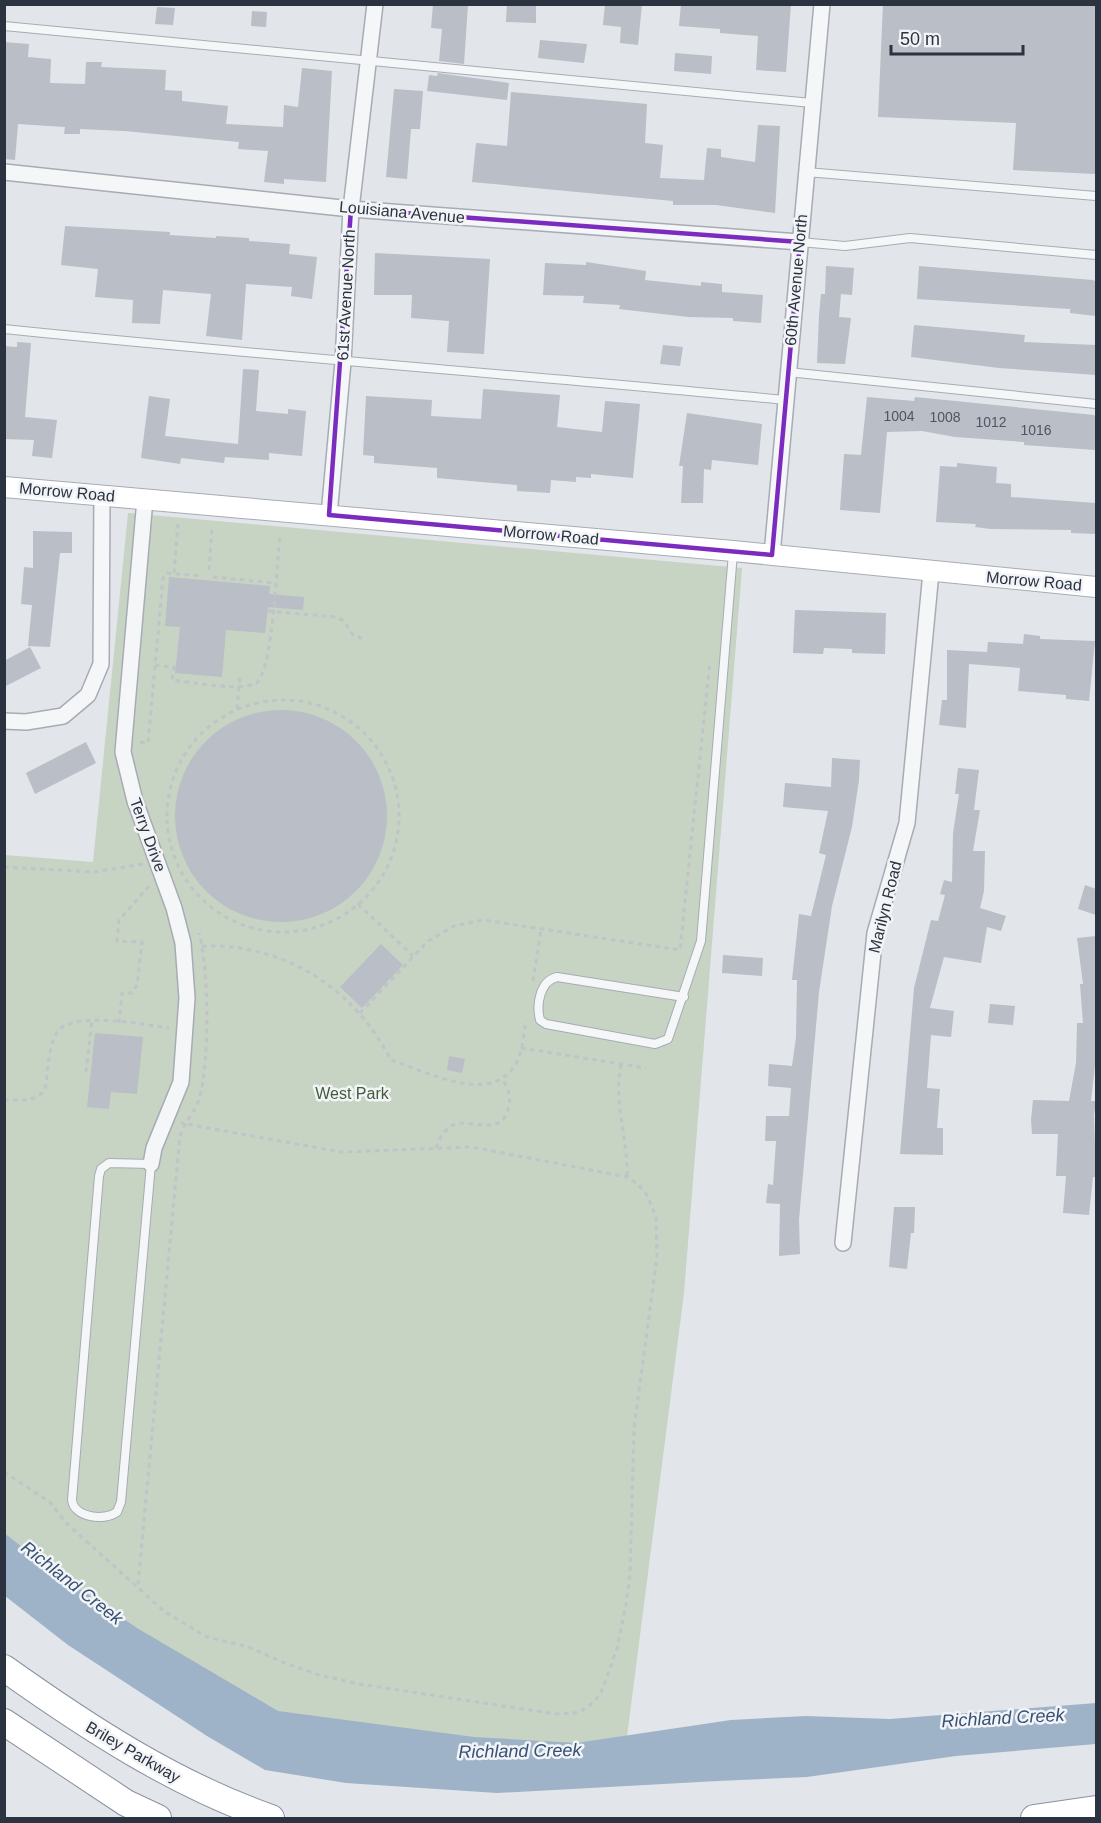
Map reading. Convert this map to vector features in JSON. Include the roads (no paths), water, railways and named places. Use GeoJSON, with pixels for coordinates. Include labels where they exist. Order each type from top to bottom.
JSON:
{"type":"FeatureCollection","features":[{"type":"Feature","properties":{"kind":"highway","name":"Briley Parkway"},"geometry":{"type":"LineString","coordinates":[[4,1668],[71,1716],[171,1775],[271,1818]]}},
{"type":"Feature","properties":{"kind":"highway"},"geometry":{"type":"LineString","coordinates":[[4,1722],[126,1803],[158,1818]]}},
{"type":"Feature","properties":{"kind":"highway"},"geometry":{"type":"LineString","coordinates":[[1034,1818],[1096,1809]]}},
{"type":"Feature","properties":{"kind":"street","name":"61st Avenue North"},"geometry":{"type":"LineString","coordinates":[[329,514],[343,363],[351,209],[375,4]]}},
{"type":"Feature","properties":{"kind":"street","name":"60th Avenue North"},"geometry":{"type":"LineString","coordinates":[[772,555],[822,4]]}},
{"type":"Feature","properties":{"kind":"street","name":"Louisiana Avenue"},"geometry":{"type":"LineString","coordinates":[[4,172],[351,209],[800,242]]}},
{"type":"Feature","properties":{"kind":"street","name":"Morrow Road"},"geometry":{"type":"LineString","coordinates":[[4,487],[329,514],[1096,587]]}},
{"type":"Feature","properties":{"kind":"street"},"geometry":{"type":"LineString","coordinates":[[4,721],[26,722],[63,716],[88,695],[101,664],[102,494]]}},
{"type":"Feature","properties":{"kind":"street","name":"Terry Drive"},"geometry":{"type":"LineString","coordinates":[[145,499],[123,752],[127,777],[174,908],[183,943],[187,998],[181,1082],[154,1148],[151,1164]]}},
{"type":"Feature","properties":{"kind":"street","name":"Marilyn Road"},"geometry":{"type":"LineString","coordinates":[[843,1243],[875,933],[907,823],[931,572]]}},
{"type":"Feature","properties":{"kind":"lane"},"geometry":{"type":"LineString","coordinates":[[4,26],[812,103]]}},
{"type":"Feature","properties":{"kind":"lane"},"geometry":{"type":"LineString","coordinates":[[806,172],[1096,196]]}},
{"type":"Feature","properties":{"kind":"lane"},"geometry":{"type":"LineString","coordinates":[[800,242],[845,246],[910,238],[1096,255]]}},
{"type":"Feature","properties":{"kind":"lane"},"geometry":{"type":"LineString","coordinates":[[4,329],[343,363],[551,378],[785,400]]}},
{"type":"Feature","properties":{"kind":"lane"},"geometry":{"type":"LineString","coordinates":[[788,372],[1096,404]]}},
{"type":"Feature","properties":{"kind":"lane"},"geometry":{"type":"LineString","coordinates":[[684,997],[557,977],[549,979],[543,985],[538,1011],[540,1020],[546,1024],[662,1043],[668,1040],[684,997],[701,941],[733,551]]}},
{"type":"Feature","properties":{"kind":"lane"},"geometry":{"type":"LineString","coordinates":[[109,1162],[151,1164],[121,1502],[113,1515],[79,1514],[74,1510],[72,1500],[99,1176],[101,1169],[109,1162]]}},
{"type":"Feature","properties":{"kind":"water","name":"Richland Creek"},"geometry":{"type":"Polygon","coordinates":[[[4,1533],[48,1567],[137,1628],[278,1711],[474,1737],[576,1743],[731,1720],[805,1716],[890,1719],[1096,1703],[1096,1744],[956,1756],[807,1777],[497,1793],[346,1783],[265,1770],[207,1736],[68,1645],[5,1596],[4,1533]]]}},
{"type":"Feature","properties":{"kind":"park label","name":"West Park"},"geometry":{"type":"Point","coordinates":[352,1093]}}]}
